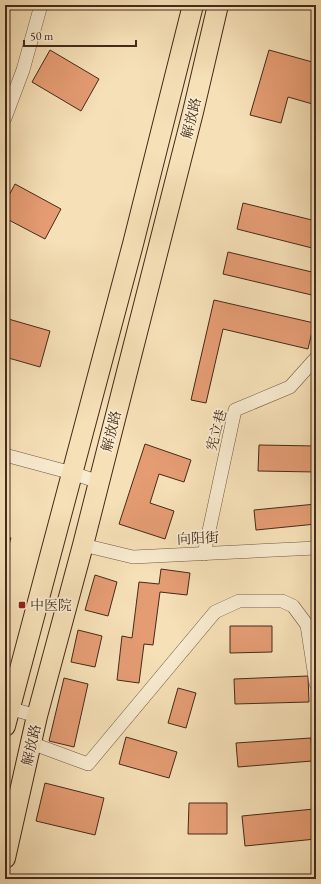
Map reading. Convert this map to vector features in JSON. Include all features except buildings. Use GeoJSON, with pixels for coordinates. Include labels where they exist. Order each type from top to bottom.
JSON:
{"type":"FeatureCollection","features":[{"type":"Feature","properties":{"kind":"main road","name":"解放路"},"geometry":{"type":"LineString","coordinates":[[6,713],[72,473],[193,5]]}},
{"type":"Feature","properties":{"kind":"main road","name":"解放路"},"geometry":{"type":"LineString","coordinates":[[5,858],[37,716],[83,545],[193,112],[218,5]]}},
{"type":"Feature","properties":{"kind":"street"},"geometry":{"type":"LineString","coordinates":[[5,118],[23,70],[41,5]]}},
{"type":"Feature","properties":{"kind":"street","name":"宪立巷"},"geometry":{"type":"LineString","coordinates":[[204,554],[235,410],[290,387],[316,358]]}},
{"type":"Feature","properties":{"kind":"street"},"geometry":{"type":"LineString","coordinates":[[5,455],[99,482]]}},
{"type":"Feature","properties":{"kind":"street","name":"向阳街"},"geometry":{"type":"LineString","coordinates":[[83,545],[133,557],[316,548]]}},
{"type":"Feature","properties":{"kind":"street"},"geometry":{"type":"LineString","coordinates":[[31,743],[88,764],[215,612],[239,601],[282,601],[293,606],[307,625],[316,684]]}},
{"type":"Feature","properties":{"kind":"street"},"geometry":{"type":"LineString","coordinates":[[6,713],[37,716]]}},
{"type":"Feature","properties":{"kind":"place","name":"中医院"},"geometry":{"type":"Point","coordinates":[22,605]}}]}
